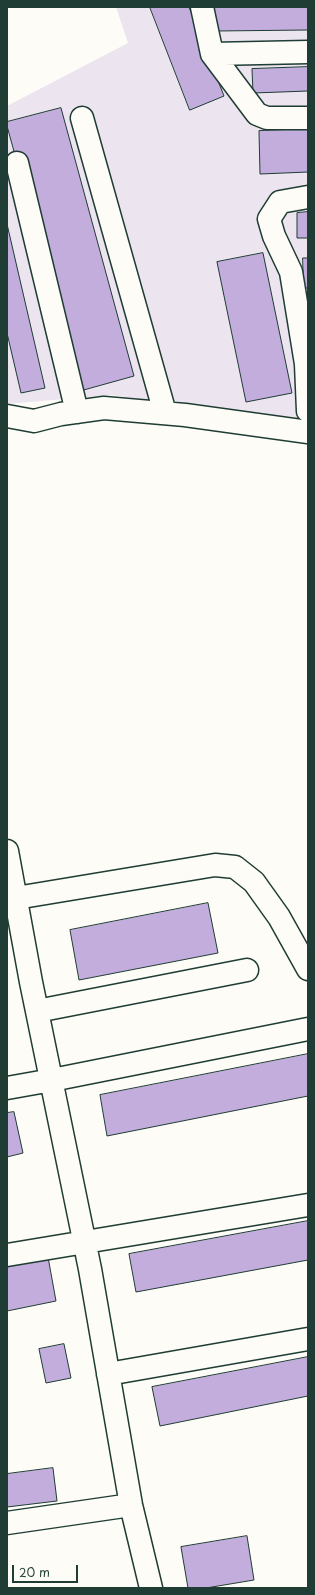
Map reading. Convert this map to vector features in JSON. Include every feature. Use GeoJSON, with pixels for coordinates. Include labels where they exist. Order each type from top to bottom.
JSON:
{"type":"FeatureCollection","features":[{"type":"Feature","properties":{"kind":"lane"},"geometry":{"type":"LineString","coordinates":[[202,7],[212,54],[257,114],[267,118],[308,118]]}},
{"type":"Feature","properties":{"kind":"lane"},"geometry":{"type":"LineString","coordinates":[[212,54],[308,52]]}},
{"type":"Feature","properties":{"kind":"lane"},"geometry":{"type":"LineString","coordinates":[[82,118],[165,413]]}},
{"type":"Feature","properties":{"kind":"lane"},"geometry":{"type":"LineString","coordinates":[[16,163],[77,412]]}},
{"type":"Feature","properties":{"kind":"lane"},"geometry":{"type":"LineString","coordinates":[[308,196],[280,202],[269,219],[274,236],[291,272],[306,364],[308,411]]}},
{"type":"Feature","properties":{"kind":"lane"},"geometry":{"type":"LineString","coordinates":[[7,416],[34,421],[61,414],[104,408],[165,413],[308,432]]}},
{"type":"Feature","properties":{"kind":"lane"},"geometry":{"type":"LineString","coordinates":[[7,851],[84,1242],[131,1505],[151,1588]]}},
{"type":"Feature","properties":{"kind":"lane"},"geometry":{"type":"LineString","coordinates":[[16,898],[216,866],[234,867],[254,882],[279,917],[308,969]]}},
{"type":"Feature","properties":{"kind":"lane"},"geometry":{"type":"LineString","coordinates":[[38,1011],[247,970]]}},
{"type":"Feature","properties":{"kind":"lane"},"geometry":{"type":"LineString","coordinates":[[7,1088],[308,1029]]}},
{"type":"Feature","properties":{"kind":"lane"},"geometry":{"type":"LineString","coordinates":[[7,1255],[308,1205]]}},
{"type":"Feature","properties":{"kind":"lane"},"geometry":{"type":"LineString","coordinates":[[108,1374],[308,1339]]}},
{"type":"Feature","properties":{"kind":"lane"},"geometry":{"type":"LineString","coordinates":[[7,1524],[131,1505]]}},
{"type":"Feature","properties":{"kind":"shaded area"},"geometry":{"type":"Polygon","coordinates":[[[116,7],[308,7],[308,422],[111,395],[7,404],[7,106],[128,43],[116,7]]]}},
{"type":"Feature","properties":{"kind":"building"},"geometry":{"type":"Polygon","coordinates":[[[150,7],[189,7],[224,96],[190,110],[150,7]]]}},
{"type":"Feature","properties":{"kind":"building"},"geometry":{"type":"Polygon","coordinates":[[[215,7],[308,7],[308,30],[215,31],[215,7]]]}},
{"type":"Feature","properties":{"kind":"building"},"geometry":{"type":"Polygon","coordinates":[[[308,67],[308,91],[253,93],[252,69],[308,67]]]}},
{"type":"Feature","properties":{"kind":"building"},"geometry":{"type":"Polygon","coordinates":[[[61,108],[134,376],[80,391],[7,126],[7,122],[61,108]]]}},
{"type":"Feature","properties":{"kind":"building"},"geometry":{"type":"Polygon","coordinates":[[[308,129],[308,172],[260,174],[259,131],[308,129]]]}},
{"type":"Feature","properties":{"kind":"building"},"geometry":{"type":"Polygon","coordinates":[[[308,212],[308,238],[297,238],[297,213],[308,212]]]}},
{"type":"Feature","properties":{"kind":"building"},"geometry":{"type":"Polygon","coordinates":[[[7,224],[45,388],[21,393],[7,333],[7,224]]]}},
{"type":"Feature","properties":{"kind":"building"},"geometry":{"type":"Polygon","coordinates":[[[263,253],[292,393],[246,402],[217,262],[263,253]]]}},
{"type":"Feature","properties":{"kind":"building"},"geometry":{"type":"Polygon","coordinates":[[[303,258],[308,258],[308,288],[304,288],[303,258]]]}},
{"type":"Feature","properties":{"kind":"building"},"geometry":{"type":"Polygon","coordinates":[[[208,903],[218,953],[79,980],[70,930],[208,903]]]}},
{"type":"Feature","properties":{"kind":"building"},"geometry":{"type":"Polygon","coordinates":[[[308,1054],[308,1096],[107,1136],[100,1095],[308,1054]]]}},
{"type":"Feature","properties":{"kind":"building"},"geometry":{"type":"Polygon","coordinates":[[[14,1112],[23,1153],[7,1157],[7,1113],[14,1112]]]}},
{"type":"Feature","properties":{"kind":"building"},"geometry":{"type":"Polygon","coordinates":[[[308,1221],[308,1260],[136,1292],[129,1254],[308,1221]]]}},
{"type":"Feature","properties":{"kind":"building"},"geometry":{"type":"Polygon","coordinates":[[[48,1257],[56,1301],[7,1311],[7,1265],[48,1257]]]}},
{"type":"Feature","properties":{"kind":"building"},"geometry":{"type":"Polygon","coordinates":[[[64,1344],[71,1378],[46,1383],[39,1349],[64,1344]]]}},
{"type":"Feature","properties":{"kind":"building"},"geometry":{"type":"Polygon","coordinates":[[[308,1357],[308,1396],[160,1426],[152,1387],[308,1357]]]}},
{"type":"Feature","properties":{"kind":"building"},"geometry":{"type":"Polygon","coordinates":[[[53,1468],[57,1501],[7,1507],[7,1474],[53,1468]]]}},
{"type":"Feature","properties":{"kind":"building"},"geometry":{"type":"Polygon","coordinates":[[[247,1536],[254,1580],[206,1588],[188,1588],[181,1547],[247,1536]]]}}]}
